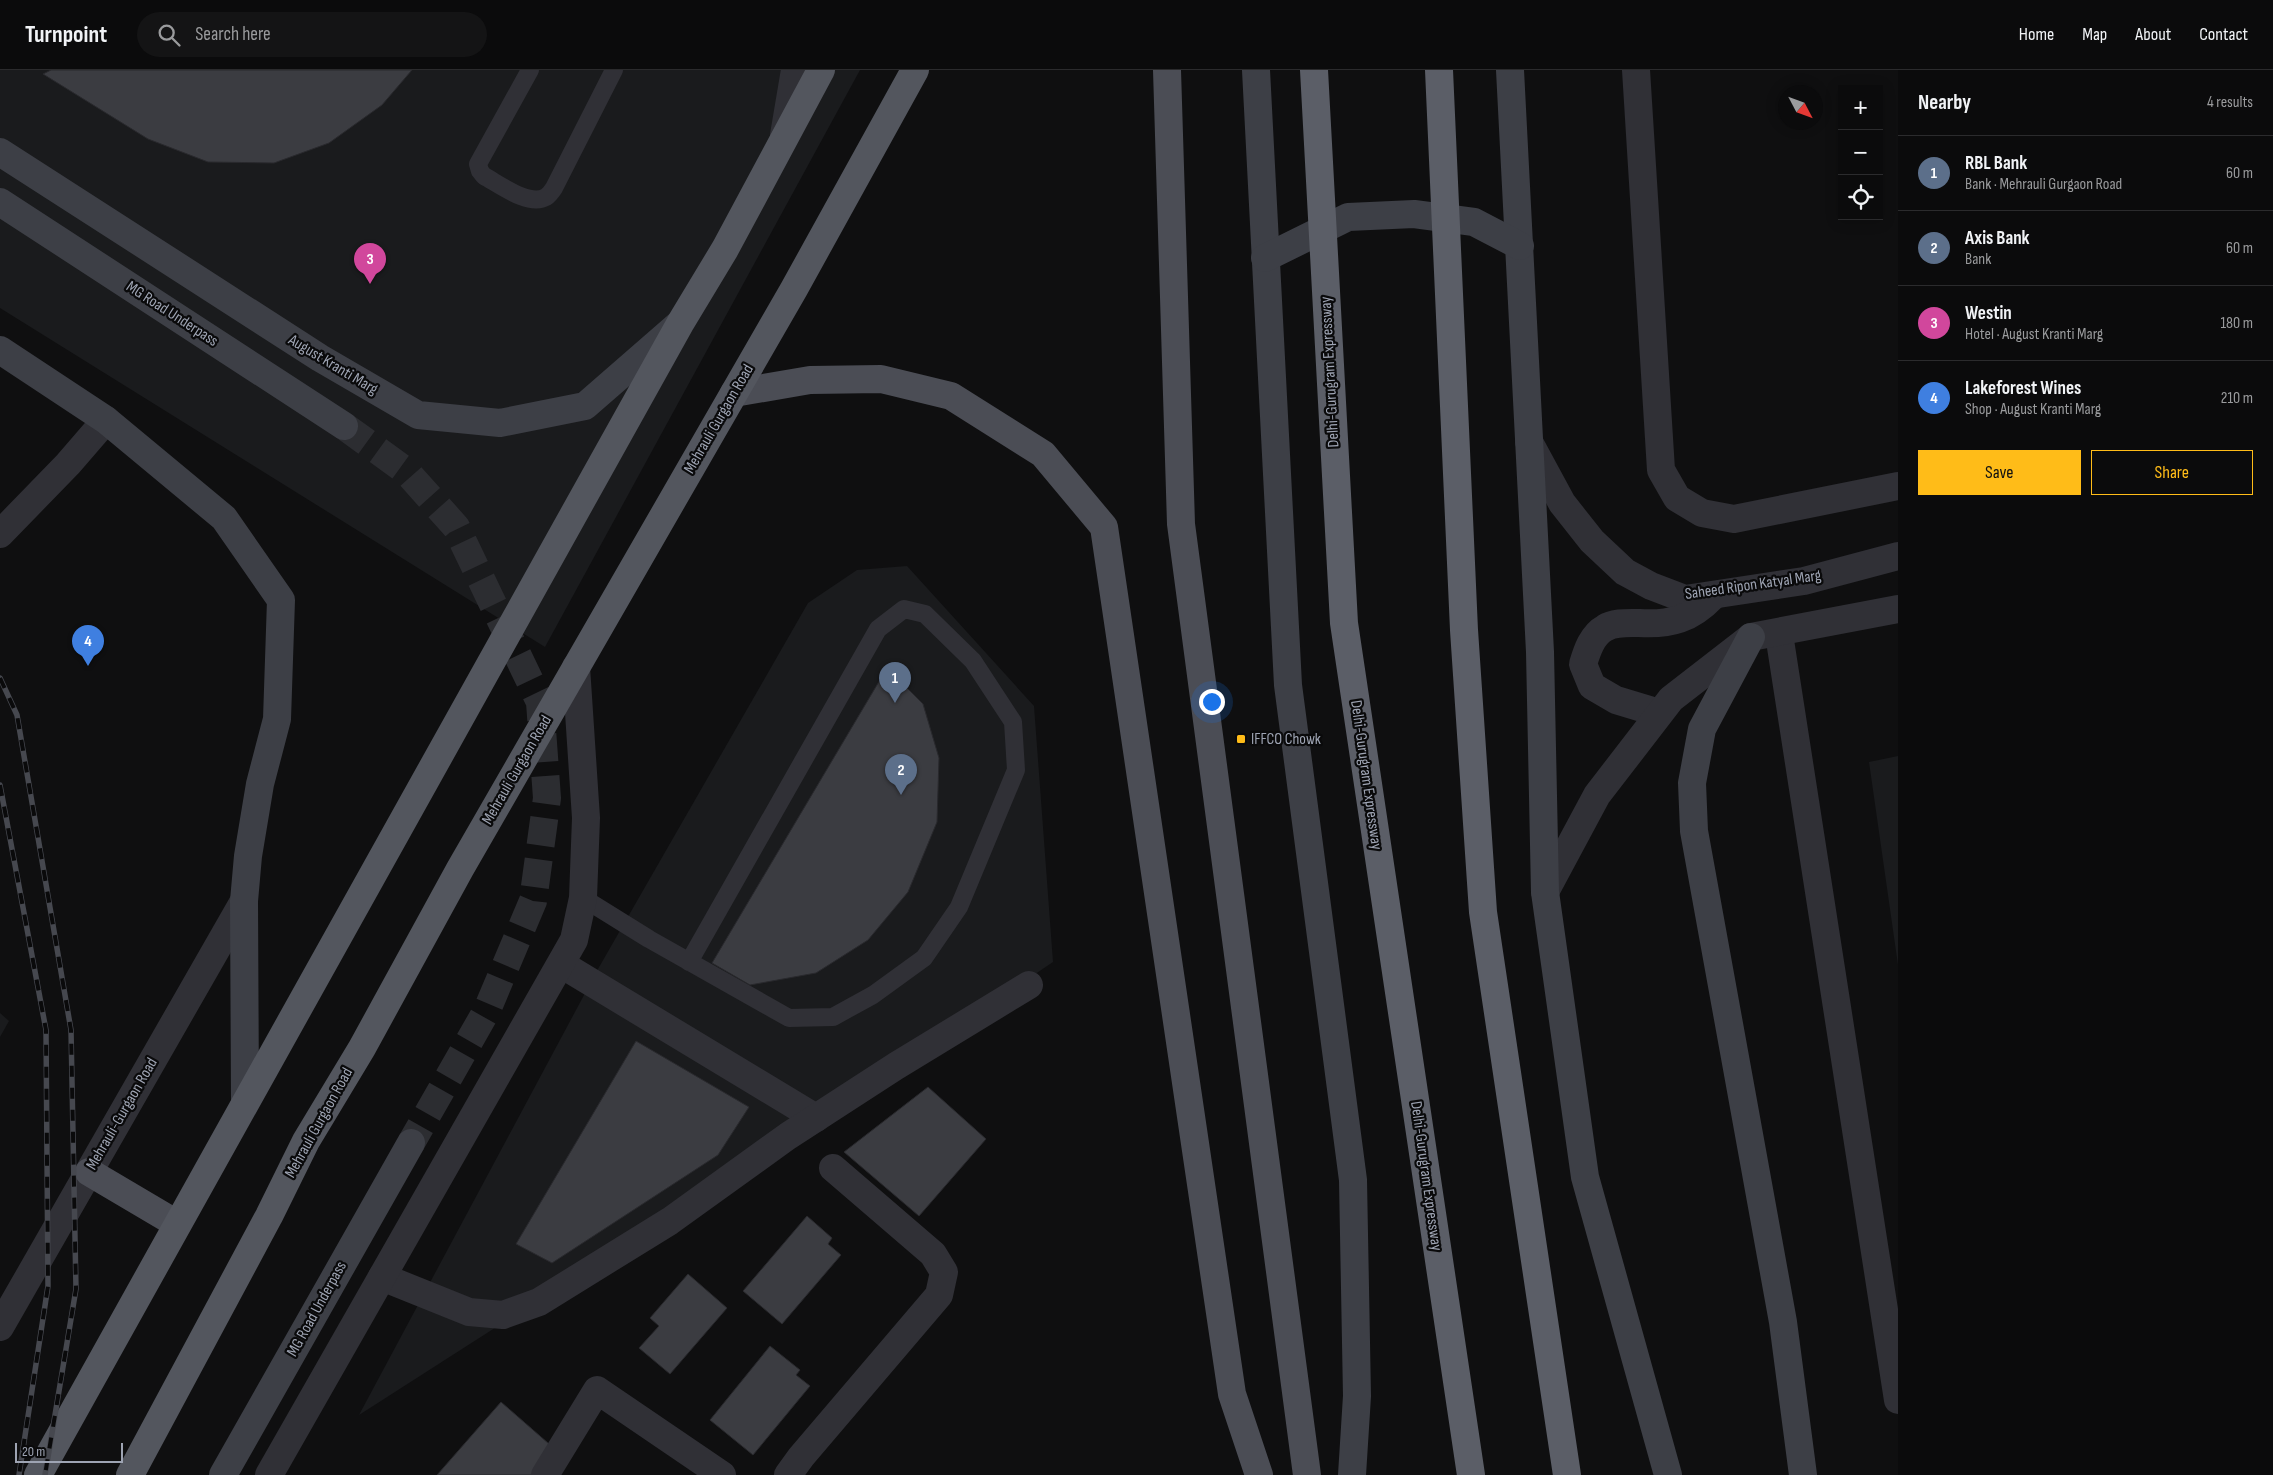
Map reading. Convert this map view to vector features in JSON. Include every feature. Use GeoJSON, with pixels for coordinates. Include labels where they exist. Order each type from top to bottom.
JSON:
{"type":"FeatureCollection","features":[{"type":"Feature","properties":{"kind":"highway"},"geometry":{"type":"LineString","coordinates":[[38,1475],[681,322],[725,249],[821,70]]}},
{"type":"Feature","properties":{"kind":"highway","name":"Mehrauli Gurgaon Road"},"geometry":{"type":"LineString","coordinates":[[130,1475],[269,1216],[306,1140],[362,1048],[460,869],[734,393],[915,70]]}},
{"type":"Feature","properties":{"kind":"highway","name":"Delhi-Gurugram Expressway"},"geometry":{"type":"LineString","coordinates":[[1314,70],[1344,623],[1471,1475]]}},
{"type":"Feature","properties":{"kind":"highway"},"geometry":{"type":"LineString","coordinates":[[1439,70],[1464,630],[1483,912],[1567,1475]]}},
{"type":"Feature","properties":{"kind":"main road"},"geometry":{"type":"LineString","coordinates":[[1167,70],[1181,524],[1307,1475]]}},
{"type":"Feature","properties":{"kind":"main road"},"geometry":{"type":"LineString","coordinates":[[1256,70],[1288,685],[1353,1180],[1357,1396],[1352,1475]]}},
{"type":"Feature","properties":{"kind":"main road"},"geometry":{"type":"LineString","coordinates":[[1510,70],[1540,652],[1545,892],[1585,1177],[1668,1475]]}},
{"type":"Feature","properties":{"kind":"main road","name":"August Kranti Marg"},"geometry":{"type":"LineString","coordinates":[[0,152],[320,358],[418,415],[500,424],[584,406],[681,322]]}},
{"type":"Feature","properties":{"kind":"main road","name":"MG Road Underpass"},"geometry":{"type":"LineString","coordinates":[[0,202],[344,426]]}},
{"type":"Feature","properties":{"kind":"main road"},"geometry":{"type":"LineString","coordinates":[[1265,258],[1348,217],[1414,214],[1474,222],[1520,246]]}},
{"type":"Feature","properties":{"kind":"main road"},"geometry":{"type":"LineString","coordinates":[[0,350],[106,420],[224,518],[281,600],[277,719],[260,784],[248,856],[244,901],[245,1101]]}},
{"type":"Feature","properties":{"kind":"main road"},"geometry":{"type":"LineString","coordinates":[[734,393],[810,380],[881,379],[951,396],[1043,454],[1104,526],[1232,1394],[1259,1475]]}},
{"type":"Feature","properties":{"kind":"main road"},"geometry":{"type":"LineString","coordinates":[[1751,637],[1702,729],[1692,783],[1694,831],[1783,1322],[1803,1475]]}},
{"type":"Feature","properties":{"kind":"main road","name":"MG Road Underpass"},"geometry":{"type":"LineString","coordinates":[[223,1475],[411,1143]]}},
{"type":"Feature","properties":{"kind":"main road"},"geometry":{"type":"LineString","coordinates":[[89,1172],[177,1224]]}},
{"type":"Feature","properties":{"kind":"street"},"geometry":{"type":"LineString","coordinates":[[783,142],[795,70]]}},
{"type":"Feature","properties":{"kind":"street"},"geometry":{"type":"LineString","coordinates":[[1636,70],[1662,470],[1678,498],[1702,513],[1734,519],[1898,486]]}},
{"type":"Feature","properties":{"kind":"street"},"geometry":{"type":"LineString","coordinates":[[0,534],[68,464],[106,420]]}},
{"type":"Feature","properties":{"kind":"street","name":"Saheed Ripon Katyal Marg"},"geometry":{"type":"LineString","coordinates":[[1529,442],[1562,503],[1592,542],[1625,572],[1651,586],[1685,599],[1804,581],[1898,556]]}},
{"type":"Feature","properties":{"kind":"street"},"geometry":{"type":"LineString","coordinates":[[1659,713],[1616,700],[1592,686],[1582,664],[1589,644],[1604,628],[1623,623],[1654,624],[1673,622],[1699,611],[1716,594]]}},
{"type":"Feature","properties":{"kind":"street"},"geometry":{"type":"LineString","coordinates":[[1545,892],[1597,795],[1671,699],[1751,637],[1779,634],[1898,609]]}},
{"type":"Feature","properties":{"kind":"street"},"geometry":{"type":"LineString","coordinates":[[1779,634],[1898,1400]]}},
{"type":"Feature","properties":{"kind":"street"},"geometry":{"type":"LineString","coordinates":[[269,1475],[574,940],[583,898],[586,818],[576,667]]}},
{"type":"Feature","properties":{"kind":"street","name":"Mehrauli-Gurgaon Road"},"geometry":{"type":"LineString","coordinates":[[0,1327],[244,901]]}},
{"type":"Feature","properties":{"kind":"street"},"geometry":{"type":"LineString","coordinates":[[561,964],[816,1118]]}},
{"type":"Feature","properties":{"kind":"street"},"geometry":{"type":"LineString","coordinates":[[382,1277],[469,1312],[503,1314],[539,1302],[670,1222],[816,1118],[896,1066],[1029,985]]}},
{"type":"Feature","properties":{"kind":"street"},"geometry":{"type":"LineString","coordinates":[[788,1475],[801,1457],[939,1295],[944,1272],[933,1254],[833,1168]]}},
{"type":"Feature","properties":{"kind":"street"},"geometry":{"type":"LineString","coordinates":[[545,1475],[597,1390],[722,1475]]}},
{"type":"Feature","properties":{"kind":"lane"},"geometry":{"type":"LineString","coordinates":[[530,70],[478,164],[484,176],[528,198],[536,200],[546,197],[554,188],[614,70]]}},
{"type":"Feature","properties":{"kind":"lane"},"geometry":{"type":"LineString","coordinates":[[583,898],[689,962],[789,1018],[833,1017],[873,995],[924,958],[960,907],[1016,770],[1013,722],[973,662],[925,614],[904,609],[878,629],[689,962]]}},
{"type":"Feature","properties":{"kind":"shaded area"},"geometry":{"type":"Polygon","coordinates":[[[0,70],[860,70],[545,647],[0,308],[0,70]]]}},
{"type":"Feature","properties":{"kind":"shaded area"},"geometry":{"type":"Polygon","coordinates":[[[907,566],[1034,706],[1053,962],[832,1112],[359,1415],[598,969],[808,603],[857,570],[907,566]]]}},
{"type":"Feature","properties":{"kind":"shaded area"},"geometry":{"type":"Polygon","coordinates":[[[1898,756],[1898,965],[1869,762],[1898,756]]]}},
{"type":"Feature","properties":{"kind":"shaded area"},"geometry":{"type":"Polygon","coordinates":[[[0,1013],[9,1021],[0,1037],[0,1013]]]}},
{"type":"Feature","properties":{"kind":"building"},"geometry":{"type":"Polygon","coordinates":[[[51,70],[412,70],[382,105],[329,143],[274,163],[208,162],[148,139],[43,74],[51,70]]]}},
{"type":"Feature","properties":{"kind":"building"},"geometry":{"type":"Polygon","coordinates":[[[887,668],[923,704],[939,758],[937,822],[908,892],[868,940],[816,973],[750,985],[712,963],[887,668]]]}},
{"type":"Feature","properties":{"kind":"building"},"geometry":{"type":"Polygon","coordinates":[[[636,1041],[749,1107],[718,1155],[552,1263],[516,1244],[636,1041]]]}},
{"type":"Feature","properties":{"kind":"building"},"geometry":{"type":"Polygon","coordinates":[[[928,1087],[986,1139],[919,1216],[844,1152],[928,1087]]]}},
{"type":"Feature","properties":{"kind":"building"},"geometry":{"type":"Polygon","coordinates":[[[807,1216],[832,1238],[828,1244],[841,1255],[782,1324],[743,1291],[807,1216]]]}},
{"type":"Feature","properties":{"kind":"building"},"geometry":{"type":"Polygon","coordinates":[[[688,1274],[727,1308],[670,1374],[639,1348],[659,1326],[650,1318],[688,1274]]]}},
{"type":"Feature","properties":{"kind":"building"},"geometry":{"type":"Polygon","coordinates":[[[770,1346],[800,1370],[796,1375],[810,1386],[753,1455],[710,1420],[770,1346]]]}},
{"type":"Feature","properties":{"kind":"building"},"geometry":{"type":"Polygon","coordinates":[[[501,1402],[556,1450],[534,1475],[437,1475],[501,1402]]]}},
{"type":"Feature","properties":{"kind":"tunnel"},"geometry":{"type":"LineString","coordinates":[[344,426],[406,471],[456,527],[540,702],[547,798],[533,901],[487,1010],[411,1143]]}},
{"type":"Feature","properties":{"kind":"railway"},"geometry":{"type":"LineString","coordinates":[[0,678],[17,715],[71,1030],[76,1289],[45,1475]]}},
{"type":"Feature","properties":{"kind":"railway"},"geometry":{"type":"LineString","coordinates":[[0,785],[46,1030],[48,1286],[19,1475]]}},
{"type":"Feature","properties":{"kind":"place","name":"Westin"},"geometry":{"type":"Point","coordinates":[370,284]}},
{"type":"Feature","properties":{"kind":"place","name":"Lakeforest Wines"},"geometry":{"type":"Point","coordinates":[88,666]}},
{"type":"Feature","properties":{"kind":"place","name":"RBL Bank"},"geometry":{"type":"Point","coordinates":[895,703]}},
{"type":"Feature","properties":{"kind":"place","name":"IFFCO Chowk"},"geometry":{"type":"Point","coordinates":[1241,739]}},
{"type":"Feature","properties":{"kind":"place","name":"Axis Bank"},"geometry":{"type":"Point","coordinates":[901,795]}}]}
